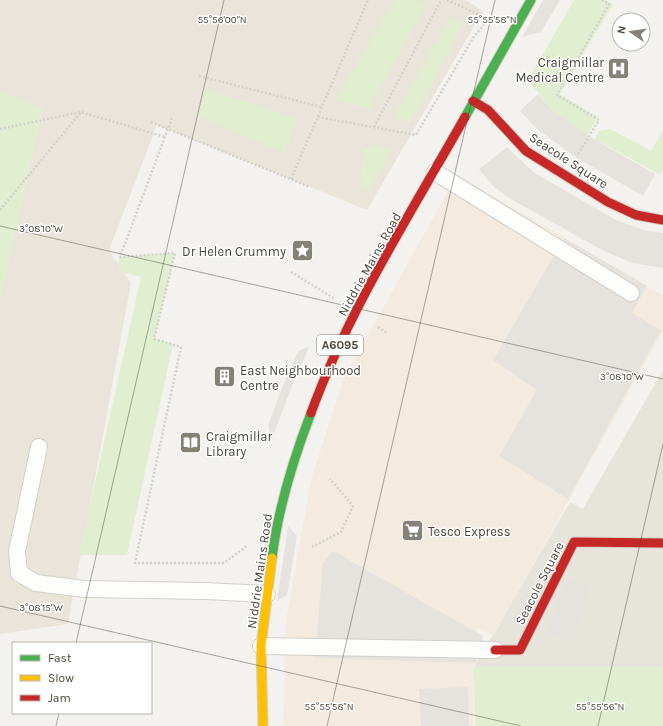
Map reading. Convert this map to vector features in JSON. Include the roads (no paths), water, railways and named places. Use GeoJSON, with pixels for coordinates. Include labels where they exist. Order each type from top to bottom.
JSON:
{"type":"FeatureCollection","features":[{"type":"Feature","properties":{"kind":"main road","name":"Niddrie Mains Road"},"geometry":{"type":"LineString","coordinates":[[262,726],[261,646],[276,525],[297,449],[322,382],[368,289],[531,0]]}},
{"type":"Feature","properties":{"kind":"main road","name":"Seacole Square"},"geometry":{"type":"LineString","coordinates":[[473,101],[488,110],[526,151],[608,202],[636,214],[663,220]]}},
{"type":"Feature","properties":{"kind":"main road","name":"Seacole Square"},"geometry":{"type":"LineString","coordinates":[[495,650],[520,650],[574,542],[663,542]]}},
{"type":"Feature","properties":{"kind":"lane"},"geometry":{"type":"LineString","coordinates":[[435,172],[631,293]]}},
{"type":"Feature","properties":{"kind":"lane"},"geometry":{"type":"LineString","coordinates":[[39,447],[17,551],[19,573],[36,583],[85,589],[205,591],[268,594]]}},
{"type":"Feature","properties":{"kind":"lane"},"geometry":{"type":"LineString","coordinates":[[261,646],[495,650]]}},
{"type":"Feature","properties":{"kind":"place","name":"Craigmillar Medical Centre"},"geometry":{"type":"Point","coordinates":[619,69]}},
{"type":"Feature","properties":{"kind":"place","name":"Dr Helen Crummy"},"geometry":{"type":"Point","coordinates":[302,251]}},
{"type":"Feature","properties":{"kind":"place","name":"East Neighbourhood Centre"},"geometry":{"type":"Point","coordinates":[225,377]}},
{"type":"Feature","properties":{"kind":"place","name":"Craigmillar Library"},"geometry":{"type":"Point","coordinates":[190,443]}},
{"type":"Feature","properties":{"kind":"place","name":"Tesco Express"},"geometry":{"type":"Point","coordinates":[413,531]}}]}
